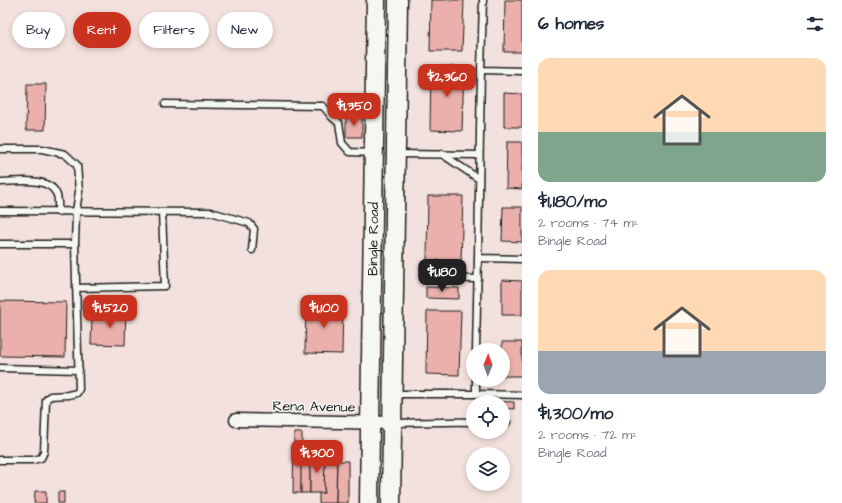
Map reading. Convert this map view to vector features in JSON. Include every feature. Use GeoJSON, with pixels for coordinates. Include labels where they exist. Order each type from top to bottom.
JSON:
{"type":"FeatureCollection","features":[{"type":"Feature","properties":{"kind":"main road","name":"Bingle Road"},"geometry":{"type":"LineString","coordinates":[[369,503],[376,0]]}},
{"type":"Feature","properties":{"kind":"main road","name":"Bingle Road"},"geometry":{"type":"LineString","coordinates":[[391,503],[398,0]]}},
{"type":"Feature","properties":{"kind":"main road"},"geometry":{"type":"LineString","coordinates":[[373,153],[395,154]]}},
{"type":"Feature","properties":{"kind":"street","name":"Rena Avenue"},"geometry":{"type":"LineString","coordinates":[[236,420],[393,423]]}},
{"type":"Feature","properties":{"kind":"lane"},"geometry":{"type":"LineString","coordinates":[[476,343],[483,0]]}},
{"type":"Feature","properties":{"kind":"lane"},"geometry":{"type":"LineString","coordinates":[[481,70],[522,71]]}},
{"type":"Feature","properties":{"kind":"lane"},"geometry":{"type":"LineString","coordinates":[[165,104],[323,106],[339,123],[342,143],[350,152],[373,153]]}},
{"type":"Feature","properties":{"kind":"lane"},"geometry":{"type":"LineString","coordinates":[[0,149],[42,149],[65,154],[77,165],[79,191],[76,212],[75,244],[79,388],[77,393],[50,396],[46,400],[44,452],[41,458],[33,460],[0,460]]}},
{"type":"Feature","properties":{"kind":"lane"},"geometry":{"type":"LineString","coordinates":[[395,154],[480,155]]}},
{"type":"Feature","properties":{"kind":"lane"},"geometry":{"type":"LineString","coordinates":[[442,154],[479,179]]}},
{"type":"Feature","properties":{"kind":"lane"},"geometry":{"type":"LineString","coordinates":[[0,182],[35,181],[46,183],[56,192],[58,199],[58,212]]}},
{"type":"Feature","properties":{"kind":"lane"},"geometry":{"type":"LineString","coordinates":[[0,211],[211,212],[249,224],[254,229],[252,250]]}},
{"type":"Feature","properties":{"kind":"lane"},"geometry":{"type":"LineString","coordinates":[[76,288],[166,286],[162,212]]}},
{"type":"Feature","properties":{"kind":"lane"},"geometry":{"type":"LineString","coordinates":[[0,244],[75,244]]}},
{"type":"Feature","properties":{"kind":"lane"},"geometry":{"type":"LineString","coordinates":[[478,258],[522,259]]}},
{"type":"Feature","properties":{"kind":"lane"},"geometry":{"type":"LineString","coordinates":[[425,278],[478,279]]}},
{"type":"Feature","properties":{"kind":"lane"},"geometry":{"type":"LineString","coordinates":[[0,368],[79,370]]}},
{"type":"Feature","properties":{"kind":"lane"},"geometry":{"type":"LineString","coordinates":[[476,387],[476,394]]}},
{"type":"Feature","properties":{"kind":"lane"},"geometry":{"type":"LineString","coordinates":[[393,394],[522,395]]}},
{"type":"Feature","properties":{"kind":"lane"},"geometry":{"type":"LineString","coordinates":[[393,423],[466,422]]}},
{"type":"Feature","properties":{"kind":"building"},"geometry":{"type":"Polygon","coordinates":[[[431,0],[464,0],[462,51],[430,51],[431,0]]]}},
{"type":"Feature","properties":{"kind":"building"},"geometry":{"type":"Polygon","coordinates":[[[505,0],[522,0],[522,52],[504,52],[505,0]]]}},
{"type":"Feature","properties":{"kind":"building"},"geometry":{"type":"Polygon","coordinates":[[[431,66],[464,67],[462,131],[430,130],[431,66]]]}},
{"type":"Feature","properties":{"kind":"building"},"geometry":{"type":"Polygon","coordinates":[[[27,84],[46,84],[45,130],[26,130],[27,84]]]}},
{"type":"Feature","properties":{"kind":"building"},"geometry":{"type":"Polygon","coordinates":[[[504,93],[522,94],[522,127],[504,127],[504,93]]]}},
{"type":"Feature","properties":{"kind":"building"},"geometry":{"type":"Polygon","coordinates":[[[346,116],[362,117],[362,137],[346,137],[346,116]]]}},
{"type":"Feature","properties":{"kind":"building"},"geometry":{"type":"Polygon","coordinates":[[[507,142],[522,142],[522,189],[506,188],[507,142]]]}},
{"type":"Feature","properties":{"kind":"building"},"geometry":{"type":"Polygon","coordinates":[[[428,196],[463,196],[461,261],[427,260],[428,196]]]}},
{"type":"Feature","properties":{"kind":"building"},"geometry":{"type":"Polygon","coordinates":[[[503,207],[522,207],[522,242],[502,241],[503,207]]]}},
{"type":"Feature","properties":{"kind":"building"},"geometry":{"type":"Polygon","coordinates":[[[502,280],[522,281],[522,315],[502,315],[502,280]]]}},
{"type":"Feature","properties":{"kind":"building"},"geometry":{"type":"Polygon","coordinates":[[[426,287],[459,288],[459,299],[426,298],[426,287]]]}},
{"type":"Feature","properties":{"kind":"building"},"geometry":{"type":"Polygon","coordinates":[[[0,301],[66,302],[65,357],[0,356],[0,301]]]}},
{"type":"Feature","properties":{"kind":"building"},"geometry":{"type":"Polygon","coordinates":[[[306,305],[343,305],[342,354],[305,353],[306,305]]]}},
{"type":"Feature","properties":{"kind":"building"},"geometry":{"type":"Polygon","coordinates":[[[111,308],[126,308],[125,345],[91,344],[92,318],[111,318],[111,308]]]}},
{"type":"Feature","properties":{"kind":"building"},"geometry":{"type":"Polygon","coordinates":[[[427,311],[461,311],[459,375],[426,374],[427,311]]]}},
{"type":"Feature","properties":{"kind":"building"},"geometry":{"type":"Polygon","coordinates":[[[522,342],[522,376],[510,376],[510,343],[502,343],[522,342]]]}},
{"type":"Feature","properties":{"kind":"building"},"geometry":{"type":"Polygon","coordinates":[[[510,402],[514,402],[514,409],[510,409],[510,402]]]}},
{"type":"Feature","properties":{"kind":"building"},"geometry":{"type":"Polygon","coordinates":[[[294,433],[302,433],[301,493],[293,493],[294,433]]]}},
{"type":"Feature","properties":{"kind":"building"},"geometry":{"type":"Polygon","coordinates":[[[325,444],[337,444],[336,503],[319,503],[319,493],[324,493],[325,444]]]}},
{"type":"Feature","properties":{"kind":"building"},"geometry":{"type":"Polygon","coordinates":[[[301,446],[310,446],[310,493],[301,493],[301,446]]]}},
{"type":"Feature","properties":{"kind":"building"},"geometry":{"type":"Polygon","coordinates":[[[310,456],[325,456],[324,493],[310,493],[310,456]]]}},
{"type":"Feature","properties":{"kind":"building"},"geometry":{"type":"Polygon","coordinates":[[[337,461],[348,461],[348,503],[336,503],[337,461]]]}},
{"type":"Feature","properties":{"kind":"building"},"geometry":{"type":"Polygon","coordinates":[[[35,491],[46,491],[46,503],[34,503],[35,491]]]}},
{"type":"Feature","properties":{"kind":"building"},"geometry":{"type":"Polygon","coordinates":[[[58,492],[64,492],[64,503],[58,503],[58,492]]]}}]}
